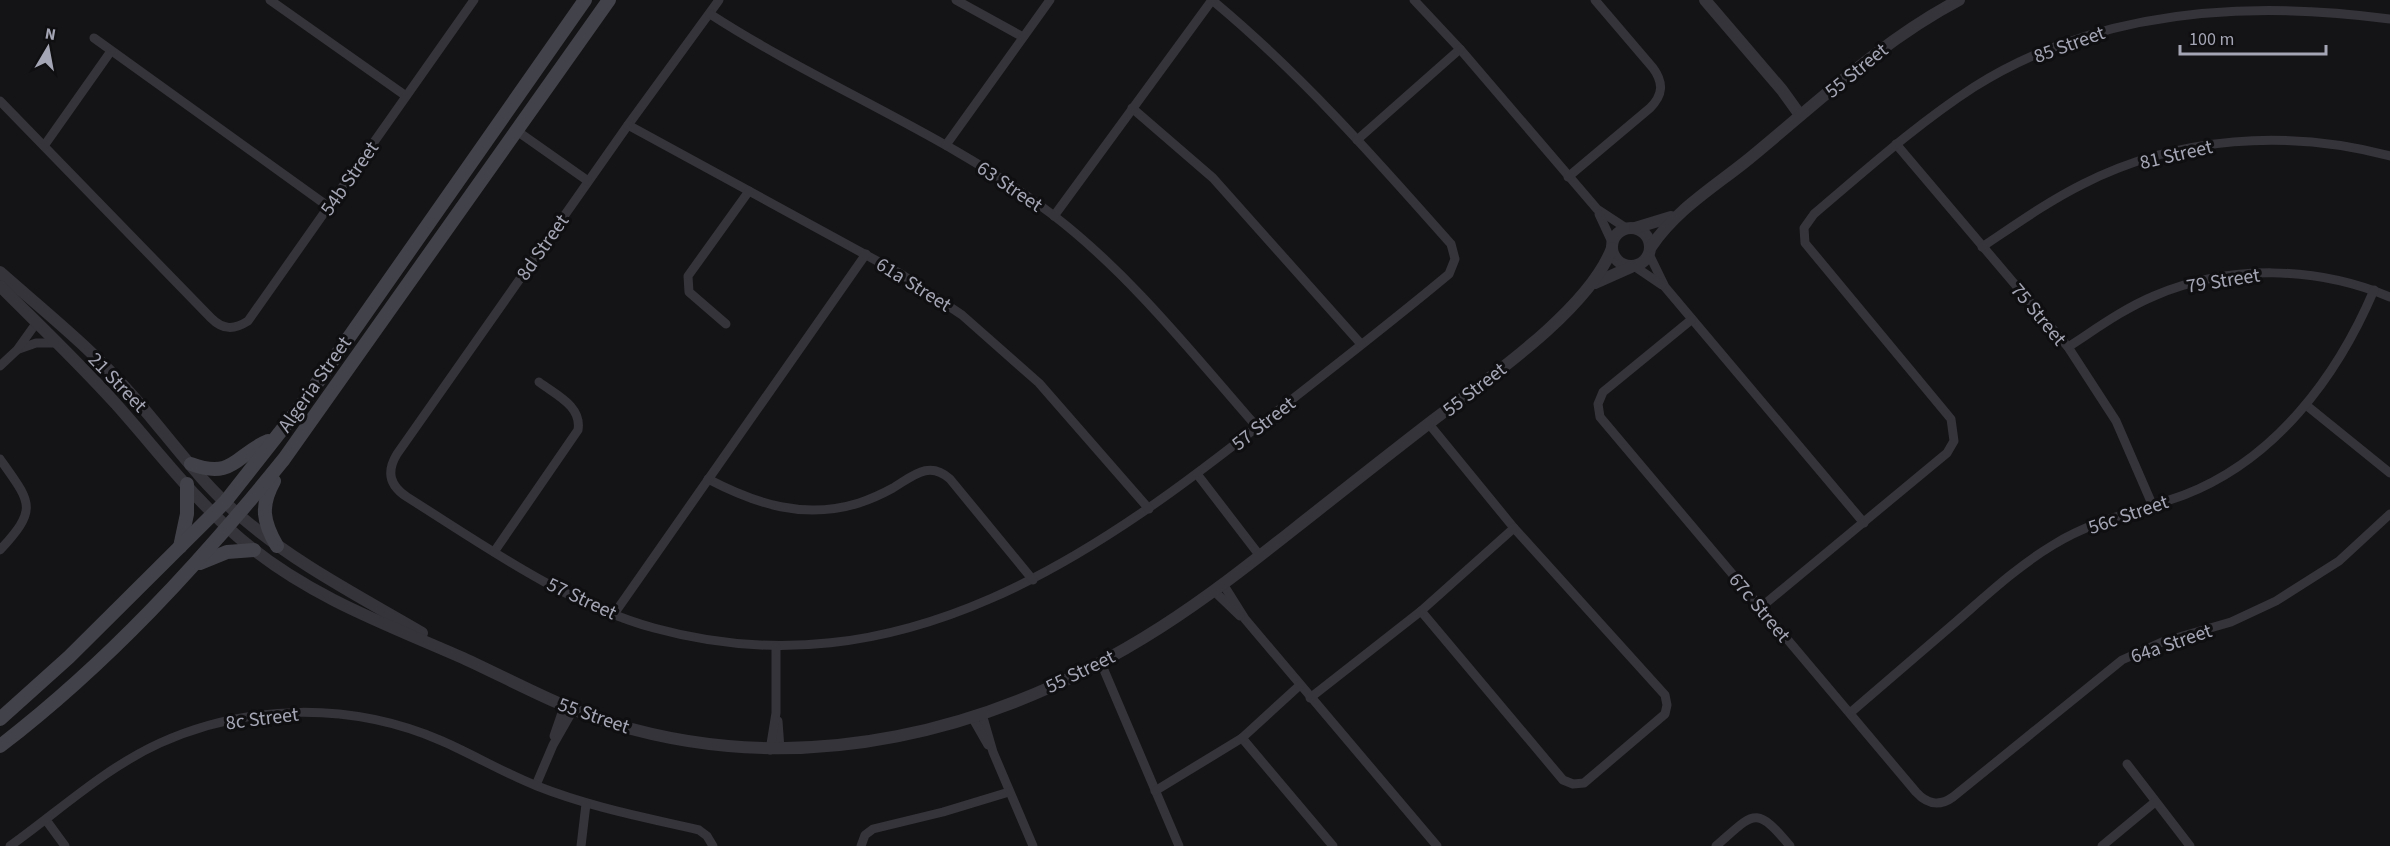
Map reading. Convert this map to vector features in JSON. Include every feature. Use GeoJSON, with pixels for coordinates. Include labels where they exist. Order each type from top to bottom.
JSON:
{"type":"FeatureCollection","features":[{"type":"Feature","properties":{"kind":"main road","name":"Algeria Street"},"geometry":{"type":"LineString","coordinates":[[0,719],[179,549],[225,502],[303,403],[585,0]]}},
{"type":"Feature","properties":{"kind":"main road","name":"Algeria Street"},"geometry":{"type":"LineString","coordinates":[[0,746],[86,673],[193,566],[239,515],[284,459],[609,0]]}},
{"type":"Feature","properties":{"kind":"main road"},"geometry":{"type":"LineString","coordinates":[[191,464],[207,468],[224,468],[238,463],[258,446],[273,440]]}},
{"type":"Feature","properties":{"kind":"main road"},"geometry":{"type":"LineString","coordinates":[[277,546],[267,529],[263,507],[284,459]]}},
{"type":"Feature","properties":{"kind":"main road"},"geometry":{"type":"LineString","coordinates":[[179,549],[186,523],[187,484]]}},
{"type":"Feature","properties":{"kind":"main road"},"geometry":{"type":"LineString","coordinates":[[193,566],[216,555],[254,550]]}},
{"type":"Feature","properties":{"kind":"street"},"geometry":{"type":"LineString","coordinates":[[270,0],[406,96]]}},
{"type":"Feature","properties":{"kind":"street","name":"54b Street"},"geometry":{"type":"LineString","coordinates":[[44,146],[211,318],[224,327],[232,328],[248,321],[474,0]]}},
{"type":"Feature","properties":{"kind":"street","name":"8d Street"},"geometry":{"type":"LineString","coordinates":[[406,497],[392,483],[392,463],[588,181],[719,0]]}},
{"type":"Feature","properties":{"kind":"street"},"geometry":{"type":"LineString","coordinates":[[956,0],[1023,37]]}},
{"type":"Feature","properties":{"kind":"street"},"geometry":{"type":"LineString","coordinates":[[946,145],[1050,0]]}},
{"type":"Feature","properties":{"kind":"street"},"geometry":{"type":"LineString","coordinates":[[1054,216],[1212,0],[1288,66],[1357,140],[1460,49]]}},
{"type":"Feature","properties":{"kind":"street"},"geometry":{"type":"LineString","coordinates":[[1414,0],[1460,49],[1597,209],[1620,263],[1633,267],[1665,287]]}},
{"type":"Feature","properties":{"kind":"street"},"geometry":{"type":"LineString","coordinates":[[1569,177],[1650,108],[1658,100],[1662,89],[1660,78],[1653,68],[1595,0]]}},
{"type":"Feature","properties":{"kind":"street"},"geometry":{"type":"LineString","coordinates":[[1705,0],[1803,113]]}},
{"type":"Feature","properties":{"kind":"street","name":"55 Street"},"geometry":{"type":"LineString","coordinates":[[1650,251],[1675,215],[1894,40],[1955,1]]}},
{"type":"Feature","properties":{"kind":"street","name":"85 Street"},"geometry":{"type":"LineString","coordinates":[[1864,523],[1947,453],[1955,433],[1951,419],[1810,250],[1803,237],[1804,228],[1814,214],[1896,144],[1949,104],[2012,67],[2048,50],[2125,25],[2204,10],[2252,6],[2300,7],[2390,19]]}},
{"type":"Feature","properties":{"kind":"street","name":"63 Street"},"geometry":{"type":"LineString","coordinates":[[710,14],[789,62],[946,145],[1054,216],[1120,275],[1257,428]]}},
{"type":"Feature","properties":{"kind":"street"},"geometry":{"type":"LineString","coordinates":[[94,38],[329,207]]}},
{"type":"Feature","properties":{"kind":"street"},"geometry":{"type":"LineString","coordinates":[[0,101],[44,146],[111,51]]}},
{"type":"Feature","properties":{"kind":"street"},"geometry":{"type":"LineString","coordinates":[[1132,108],[1213,178],[1361,345]]}},
{"type":"Feature","properties":{"kind":"street","name":"61a Street"},"geometry":{"type":"LineString","coordinates":[[628,125],[866,254],[939,298],[1020,363],[1072,418],[1149,509]]}},
{"type":"Feature","properties":{"kind":"street"},"geometry":{"type":"LineString","coordinates":[[517,131],[588,181]]}},
{"type":"Feature","properties":{"kind":"street","name":"57 Street"},"geometry":{"type":"LineString","coordinates":[[406,497],[554,586],[614,614],[692,637],[777,647],[870,636],[933,621],[984,603],[1033,580],[1091,548],[1149,509],[1257,428],[1449,274],[1453,267],[1454,251],[1446,238],[1357,140]]}},
{"type":"Feature","properties":{"kind":"street","name":"81 Street"},"geometry":{"type":"LineString","coordinates":[[1982,246],[2084,183],[2139,161],[2184,149],[2261,140],[2304,141],[2390,156]]}},
{"type":"Feature","properties":{"kind":"street","name":"75 Street"},"geometry":{"type":"LineString","coordinates":[[1896,144],[2068,347],[2116,421],[2152,504]]}},
{"type":"Feature","properties":{"kind":"street"},"geometry":{"type":"LineString","coordinates":[[726,324],[689,292],[688,276],[749,191]]}},
{"type":"Feature","properties":{"kind":"street"},"geometry":{"type":"LineString","coordinates":[[1597,209],[1646,235],[1665,287],[1864,523],[1760,608]]}},
{"type":"Feature","properties":{"kind":"street","name":"55 Street"},"geometry":{"type":"LineString","coordinates":[[1630,228],[1675,215]]}},
{"type":"Feature","properties":{"kind":"street"},"geometry":{"type":"LineString","coordinates":[[1612,245],[1620,231],[1630,228]]}},
{"type":"Feature","properties":{"kind":"street","name":"55 Street"},"geometry":{"type":"LineString","coordinates":[[1592,286],[1612,245]]}},
{"type":"Feature","properties":{"kind":"street"},"geometry":{"type":"LineString","coordinates":[[1633,267],[1641,264],[1650,251]]}},
{"type":"Feature","properties":{"kind":"street"},"geometry":{"type":"LineString","coordinates":[[614,614],[866,254]]}},
{"type":"Feature","properties":{"kind":"street","name":"55 Street"},"geometry":{"type":"LineString","coordinates":[[214,515],[254,550],[327,598],[467,660],[568,709],[618,725],[677,739],[775,749],[819,748],[890,738],[977,716],[1050,687],[1101,663],[1158,629],[1260,556],[1507,364],[1592,286],[1614,273],[1633,267]]}},
{"type":"Feature","properties":{"kind":"street","name":"21 Street"},"geometry":{"type":"LineString","coordinates":[[0,272],[129,390],[225,502]]}},
{"type":"Feature","properties":{"kind":"street","name":"79 Street"},"geometry":{"type":"LineString","coordinates":[[2068,347],[2136,304],[2174,288],[2213,278],[2283,273],[2342,281],[2390,297]]}},
{"type":"Feature","properties":{"kind":"street","name":"21 Street"},"geometry":{"type":"LineString","coordinates":[[0,286],[57,343],[214,515]]}},
{"type":"Feature","properties":{"kind":"street","name":"56c Street"},"geometry":{"type":"LineString","coordinates":[[1850,713],[2033,558],[2078,531],[2198,489],[2234,468],[2269,442],[2306,405],[2349,342],[2374,290]]}},
{"type":"Feature","properties":{"kind":"street"},"geometry":{"type":"LineString","coordinates":[[0,366],[17,350],[37,322],[47,320],[69,340],[77,341]]}},
{"type":"Feature","properties":{"kind":"street","name":"67c Street"},"geometry":{"type":"LineString","coordinates":[[1691,320],[1609,387],[1598,404],[1598,411],[1605,423],[1921,797],[1932,803]]}},
{"type":"Feature","properties":{"kind":"street"},"geometry":{"type":"LineString","coordinates":[[17,350],[36,343],[57,343]]}},
{"type":"Feature","properties":{"kind":"street"},"geometry":{"type":"LineString","coordinates":[[495,552],[578,430],[579,422],[574,409],[540,382]]}},
{"type":"Feature","properties":{"kind":"street"},"geometry":{"type":"LineString","coordinates":[[2306,405],[2390,474]]}},
{"type":"Feature","properties":{"kind":"street"},"geometry":{"type":"LineString","coordinates":[[1421,611],[1563,780],[1573,784],[1584,783],[1665,714],[1667,705],[1665,695],[1514,528],[1429,424]]}},
{"type":"Feature","properties":{"kind":"street"},"geometry":{"type":"LineString","coordinates":[[0,459],[24,493],[27,513],[20,529],[0,550]]}},
{"type":"Feature","properties":{"kind":"street"},"geometry":{"type":"LineString","coordinates":[[708,479],[764,505],[807,510],[850,505],[871,499],[923,470],[933,469],[950,479],[1033,580]]}},
{"type":"Feature","properties":{"kind":"street"},"geometry":{"type":"LineString","coordinates":[[1197,474],[1260,556]]}},
{"type":"Feature","properties":{"kind":"street","name":"55 Street"},"geometry":{"type":"LineString","coordinates":[[225,502],[277,546],[317,573],[467,660]]}},
{"type":"Feature","properties":{"kind":"street","name":"64a Street"},"geometry":{"type":"LineString","coordinates":[[1932,803],[1939,804],[1953,797],[2122,660],[2162,642],[2231,622],[2276,601],[2339,561],[2390,514]]}},
{"type":"Feature","properties":{"kind":"street"},"geometry":{"type":"LineString","coordinates":[[1310,698],[1421,611],[1514,528]]}},
{"type":"Feature","properties":{"kind":"street"},"geometry":{"type":"LineString","coordinates":[[1219,587],[1310,698],[1437,846]]}},
{"type":"Feature","properties":{"kind":"street"},"geometry":{"type":"LineString","coordinates":[[775,749],[777,647]]}},
{"type":"Feature","properties":{"kind":"street"},"geometry":{"type":"LineString","coordinates":[[1101,663],[1179,846]]}},
{"type":"Feature","properties":{"kind":"street"},"geometry":{"type":"LineString","coordinates":[[1155,792],[1242,738],[1300,686]]}},
{"type":"Feature","properties":{"kind":"street"},"geometry":{"type":"LineString","coordinates":[[536,785],[568,709]]}},
{"type":"Feature","properties":{"kind":"street","name":"8c Street"},"geometry":{"type":"LineString","coordinates":[[10,846],[103,776],[159,744],[220,722],[284,712],[348,715],[412,729],[536,785],[586,804],[688,827],[707,836],[713,846]]}},
{"type":"Feature","properties":{"kind":"street"},"geometry":{"type":"LineString","coordinates":[[977,716],[1033,846]]}},
{"type":"Feature","properties":{"kind":"street"},"geometry":{"type":"LineString","coordinates":[[1242,738],[1333,846]]}},
{"type":"Feature","properties":{"kind":"street"},"geometry":{"type":"LineString","coordinates":[[2127,764],[2190,846]]}},
{"type":"Feature","properties":{"kind":"street"},"geometry":{"type":"LineString","coordinates":[[861,846],[865,835],[873,829],[943,812],[1009,792]]}},
{"type":"Feature","properties":{"kind":"street"},"geometry":{"type":"LineString","coordinates":[[2102,846],[2155,802]]}},
{"type":"Feature","properties":{"kind":"street"},"geometry":{"type":"LineString","coordinates":[[581,846],[586,804]]}},
{"type":"Feature","properties":{"kind":"street"},"geometry":{"type":"LineString","coordinates":[[1716,846],[1746,820],[1754,817],[1769,821],[1790,846]]}},
{"type":"Feature","properties":{"kind":"street"},"geometry":{"type":"LineString","coordinates":[[46,820],[65,846]]}}]}
